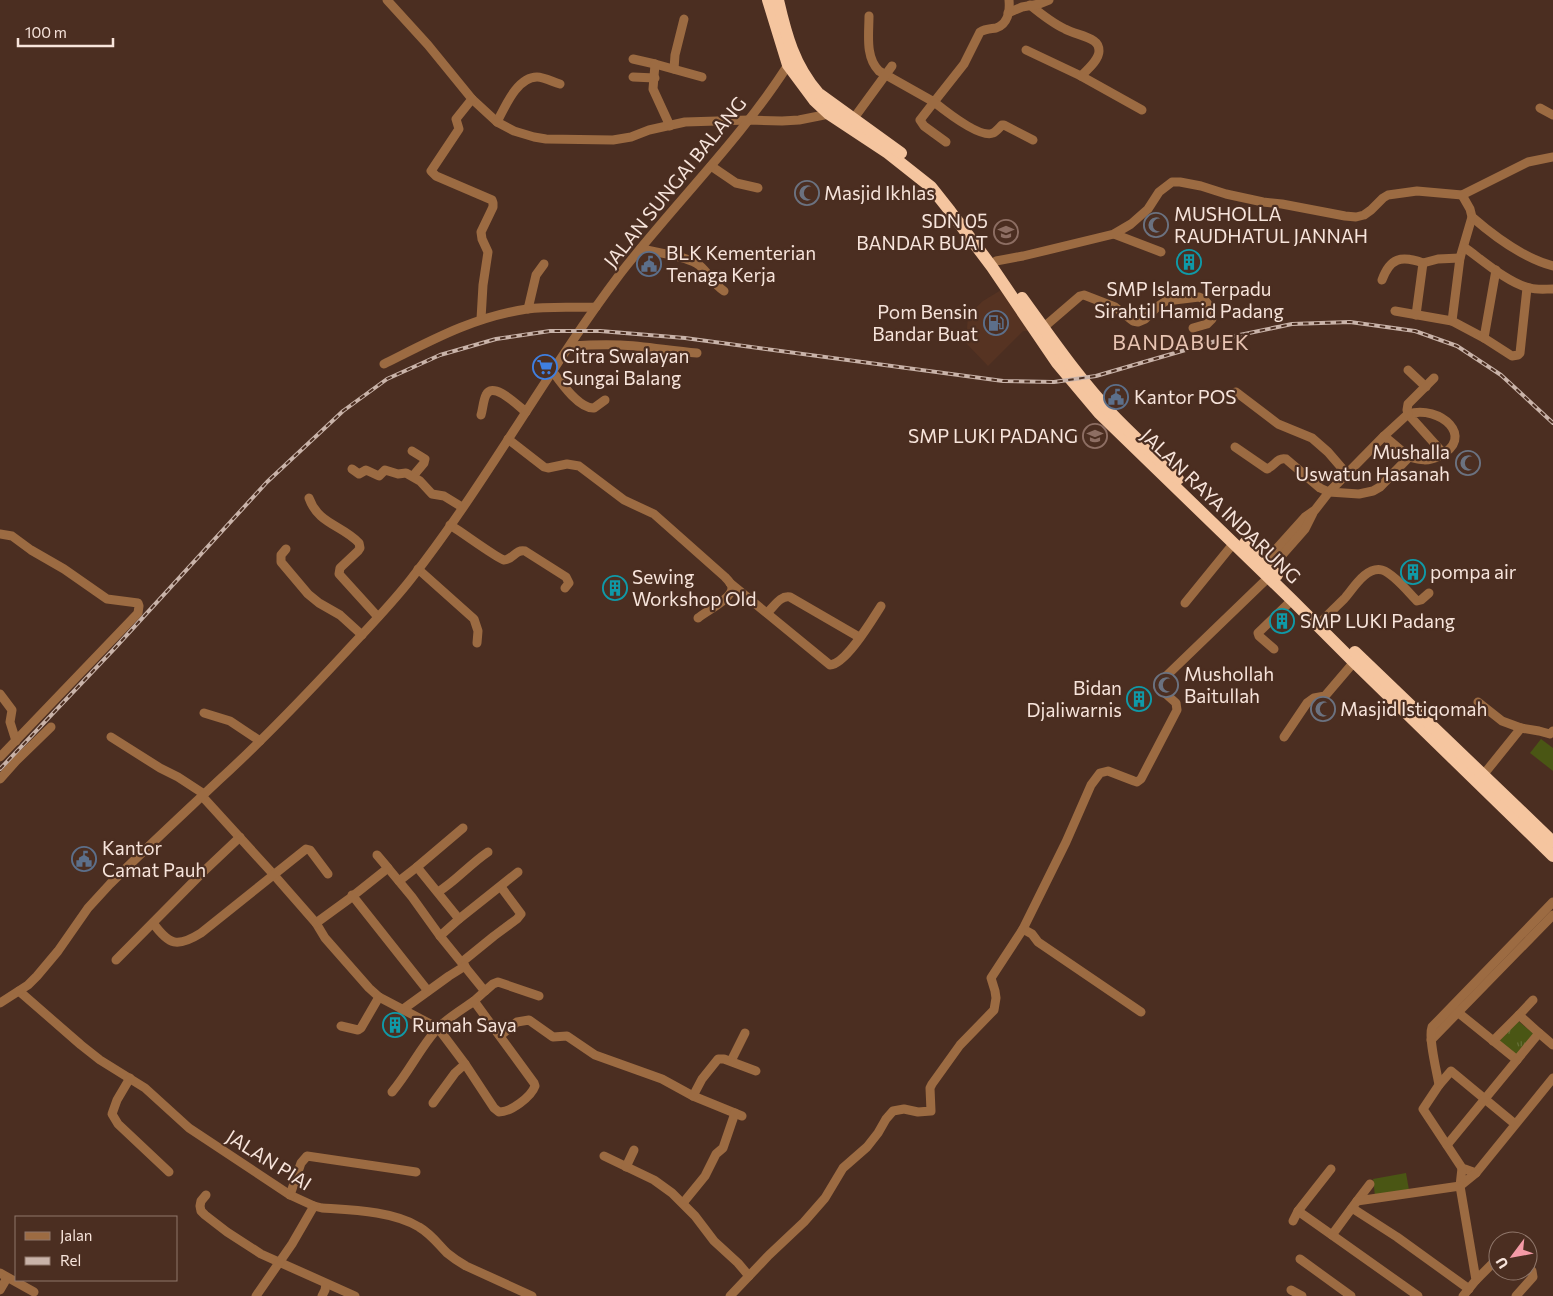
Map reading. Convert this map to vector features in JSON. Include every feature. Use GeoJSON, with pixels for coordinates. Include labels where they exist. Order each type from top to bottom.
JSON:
{"type":"FeatureCollection","features":[{"type":"Feature","properties":{"kind":"highway","name":"JALAN RAYA INDARUNG"},"geometry":{"type":"LineString","coordinates":[[768,0],[788,65],[814,100],[829,114],[888,153],[931,188],[1045,334]]}},
{"type":"Feature","properties":{"kind":"highway","name":"JALAN RAYA INDARUNG"},"geometry":{"type":"LineString","coordinates":[[778,0],[789,41],[802,71],[818,93],[932,178],[996,261],[1062,362],[1086,391],[1114,417],[1233,544],[1267,570],[1292,600],[1553,842]]}},
{"type":"Feature","properties":{"kind":"highway","name":"JALAN RAYA INDARUNG"},"geometry":{"type":"LineString","coordinates":[[1172,478],[1205,506],[1267,570],[1322,621],[1351,656]]}},
{"type":"Feature","properties":{"kind":"highway","name":"JALAN RAYA INDARUNG"},"geometry":{"type":"LineString","coordinates":[[1476,771],[1553,856]]}},
{"type":"Feature","properties":{"kind":"street"},"geometry":{"type":"LineString","coordinates":[[388,0],[472,99],[498,122],[514,131],[534,137],[546,139],[612,140],[631,137],[650,130],[684,122],[799,120],[829,114]]}},
{"type":"Feature","properties":{"kind":"street"},"geometry":{"type":"LineString","coordinates":[[946,142],[924,126],[920,120],[964,64],[980,32],[1000,26],[1006,21],[1009,0]]}},
{"type":"Feature","properties":{"kind":"street"},"geometry":{"type":"LineString","coordinates":[[1008,13],[1022,7],[1050,0]]}},
{"type":"Feature","properties":{"kind":"street"},"geometry":{"type":"LineString","coordinates":[[1030,6],[1051,22],[1085,36],[1097,44],[1098,54],[1081,76]]}},
{"type":"Feature","properties":{"kind":"street"},"geometry":{"type":"LineString","coordinates":[[869,16],[869,49],[871,60],[876,68],[934,102],[964,124],[976,130],[990,134],[1004,125],[1033,140]]}},
{"type":"Feature","properties":{"kind":"street"},"geometry":{"type":"LineString","coordinates":[[674,69],[675,55],[684,19]]}},
{"type":"Feature","properties":{"kind":"street"},"geometry":{"type":"LineString","coordinates":[[1026,50],[1081,76],[1142,110]]}},
{"type":"Feature","properties":{"kind":"street"},"geometry":{"type":"LineString","coordinates":[[633,59],[702,77]]}},
{"type":"Feature","properties":{"kind":"street"},"geometry":{"type":"LineString","coordinates":[[655,64],[653,89],[670,126]]}},
{"type":"Feature","properties":{"kind":"street","name":"JALAN SUNGAI BALANG"},"geometry":{"type":"LineString","coordinates":[[0,1003],[19,991],[37,976],[88,908],[110,884],[260,741],[378,617],[418,569],[450,525],[596,307],[641,248],[749,120],[788,65]]}},
{"type":"Feature","properties":{"kind":"street"},"geometry":{"type":"LineString","coordinates":[[854,118],[892,66]]}},
{"type":"Feature","properties":{"kind":"street"},"geometry":{"type":"LineString","coordinates":[[498,122],[510,97],[527,80],[537,77],[560,84]]}},
{"type":"Feature","properties":{"kind":"street"},"geometry":{"type":"LineString","coordinates":[[633,77],[655,78]]}},
{"type":"Feature","properties":{"kind":"street"},"geometry":{"type":"LineString","coordinates":[[472,99],[456,119],[458,130],[431,171],[436,176],[492,200],[494,203],[481,234],[488,252],[483,285],[481,319]]}},
{"type":"Feature","properties":{"kind":"street"},"geometry":{"type":"LineString","coordinates":[[1540,108],[1553,115]]}},
{"type":"Feature","properties":{"kind":"street"},"geometry":{"type":"LineString","coordinates":[[996,261],[1114,234],[1131,224],[1144,213],[1159,192],[1172,182],[1201,186],[1252,200],[1345,216],[1364,215],[1383,198],[1395,194],[1417,191],[1462,196],[1528,162],[1553,157]]}},
{"type":"Feature","properties":{"kind":"street"},"geometry":{"type":"LineString","coordinates":[[711,166],[736,183],[758,188]]}},
{"type":"Feature","properties":{"kind":"street"},"geometry":{"type":"LineString","coordinates":[[1452,321],[1460,258],[1472,217],[1470,209],[1462,196]]}},
{"type":"Feature","properties":{"kind":"street"},"geometry":{"type":"LineString","coordinates":[[1472,217],[1527,257],[1553,266]]}},
{"type":"Feature","properties":{"kind":"street"},"geometry":{"type":"LineString","coordinates":[[1114,234],[1161,252]]}},
{"type":"Feature","properties":{"kind":"street"},"geometry":{"type":"LineString","coordinates":[[1464,247],[1496,270],[1527,288],[1538,290],[1553,289]]}},
{"type":"Feature","properties":{"kind":"street"},"geometry":{"type":"LineString","coordinates":[[641,248],[693,262],[724,291]]}},
{"type":"Feature","properties":{"kind":"street"},"geometry":{"type":"LineString","coordinates":[[1382,280],[1386,269],[1397,260],[1412,259],[1423,263],[1438,259],[1460,258]]}},
{"type":"Feature","properties":{"kind":"street"},"geometry":{"type":"LineString","coordinates":[[1416,315],[1423,263]]}},
{"type":"Feature","properties":{"kind":"street"},"geometry":{"type":"LineString","coordinates":[[528,309],[536,275],[539,268],[544,264]]}},
{"type":"Feature","properties":{"kind":"street"},"geometry":{"type":"LineString","coordinates":[[1484,338],[1496,270]]}},
{"type":"Feature","properties":{"kind":"street"},"geometry":{"type":"LineString","coordinates":[[1395,311],[1452,321],[1512,356],[1520,353],[1527,288]]}},
{"type":"Feature","properties":{"kind":"street"},"geometry":{"type":"LineString","coordinates":[[1045,334],[1080,296],[1084,295],[1116,306],[1128,318],[1138,322],[1146,319],[1158,306],[1166,301],[1203,298],[1208,304],[1212,319],[1208,324],[1193,328]]}},
{"type":"Feature","properties":{"kind":"street"},"geometry":{"type":"LineString","coordinates":[[384,364],[448,331],[481,319],[528,309],[596,307]]}},
{"type":"Feature","properties":{"kind":"street"},"geometry":{"type":"LineString","coordinates":[[572,343],[622,345],[697,353]]}},
{"type":"Feature","properties":{"kind":"street"},"geometry":{"type":"LineString","coordinates":[[1408,370],[1426,387]]}},
{"type":"Feature","properties":{"kind":"street"},"geometry":{"type":"LineString","coordinates":[[553,372],[569,392],[588,408],[594,408],[605,400]]}},
{"type":"Feature","properties":{"kind":"street"},"geometry":{"type":"LineString","coordinates":[[1434,378],[1408,404],[1407,410],[1408,414],[1444,454]]}},
{"type":"Feature","properties":{"kind":"street"},"geometry":{"type":"LineString","coordinates":[[482,415],[486,394],[491,390],[495,390],[509,398],[526,412]]}},
{"type":"Feature","properties":{"kind":"street"},"geometry":{"type":"LineString","coordinates":[[1236,392],[1278,424],[1312,438],[1328,452],[1347,474]]}},
{"type":"Feature","properties":{"kind":"street"},"geometry":{"type":"LineString","coordinates":[[730,1296],[804,1222],[825,1198],[843,1168],[867,1147],[893,1111],[904,1109],[918,1112],[931,1111],[930,1088],[932,1084],[960,1045],[994,1010],[996,991],[991,978],[1023,929],[1066,842],[1091,785],[1100,773],[1108,771],[1137,782],[1142,779],[1178,710],[1176,703],[1158,687],[1161,680],[1194,650],[1267,570],[1305,517],[1314,510],[1384,436],[1408,414],[1414,412],[1434,413],[1449,423],[1455,436],[1454,443],[1449,451],[1436,458],[1424,461],[1409,456],[1384,436]]}},
{"type":"Feature","properties":{"kind":"street"},"geometry":{"type":"LineString","coordinates":[[508,439],[548,468],[567,464],[579,466],[624,500],[654,514],[730,583],[830,665],[836,664],[843,658],[881,606]]}},
{"type":"Feature","properties":{"kind":"street"},"geometry":{"type":"LineString","coordinates":[[1235,446],[1265,468],[1269,468],[1280,459],[1286,459],[1314,484],[1329,492],[1359,494],[1373,491],[1380,486],[1409,456]]}},
{"type":"Feature","properties":{"kind":"street"},"geometry":{"type":"LineString","coordinates":[[412,451],[425,458],[424,463],[413,476]]}},
{"type":"Feature","properties":{"kind":"street"},"geometry":{"type":"LineString","coordinates":[[352,469],[359,474],[366,470],[378,476],[385,470],[398,474],[406,473],[423,483],[432,494],[444,496],[462,507]]}},
{"type":"Feature","properties":{"kind":"street"},"geometry":{"type":"LineString","coordinates":[[309,498],[313,508],[320,516],[358,543],[360,548],[340,568],[339,574],[378,617]]}},
{"type":"Feature","properties":{"kind":"street"},"geometry":{"type":"LineString","coordinates":[[450,525],[503,560],[522,550],[526,551],[566,577],[569,583],[565,588]]}},
{"type":"Feature","properties":{"kind":"street"},"geometry":{"type":"LineString","coordinates":[[0,534],[12,536],[107,599],[138,603],[140,606],[138,613],[0,757]]}},
{"type":"Feature","properties":{"kind":"street"},"geometry":{"type":"LineString","coordinates":[[1185,603],[1233,544]]}},
{"type":"Feature","properties":{"kind":"street"},"geometry":{"type":"LineString","coordinates":[[286,549],[281,555],[281,562],[290,574],[319,603],[340,615],[362,635]]}},
{"type":"Feature","properties":{"kind":"street"},"geometry":{"type":"LineString","coordinates":[[418,569],[474,620],[478,631],[477,644]]}},
{"type":"Feature","properties":{"kind":"street"},"geometry":{"type":"LineString","coordinates":[[1322,621],[1361,579],[1372,571],[1385,571],[1417,601],[1429,593]]}},
{"type":"Feature","properties":{"kind":"street"},"geometry":{"type":"LineString","coordinates":[[698,618],[724,600],[731,590],[730,583]]}},
{"type":"Feature","properties":{"kind":"street"},"geometry":{"type":"LineString","coordinates":[[767,613],[783,598],[786,596],[790,597],[860,637]]}},
{"type":"Feature","properties":{"kind":"street"},"geometry":{"type":"LineString","coordinates":[[1274,648],[1259,636],[1258,633],[1292,600]]}},
{"type":"Feature","properties":{"kind":"street"},"geometry":{"type":"LineString","coordinates":[[1284,737],[1307,704],[1314,698],[1326,696],[1351,656]]}},
{"type":"Feature","properties":{"kind":"street"},"geometry":{"type":"LineString","coordinates":[[0,694],[12,710],[10,722],[16,741]]}},
{"type":"Feature","properties":{"kind":"street"},"geometry":{"type":"LineString","coordinates":[[1478,702],[1502,721],[1521,728],[1552,734]]}},
{"type":"Feature","properties":{"kind":"street"},"geometry":{"type":"LineString","coordinates":[[204,713],[230,721],[260,741]]}},
{"type":"Feature","properties":{"kind":"street"},"geometry":{"type":"LineString","coordinates":[[0,779],[51,727]]}},
{"type":"Feature","properties":{"kind":"street"},"geometry":{"type":"LineString","coordinates":[[1476,771],[1521,728]]}},
{"type":"Feature","properties":{"kind":"street"},"geometry":{"type":"LineString","coordinates":[[111,737],[178,777],[203,795],[316,923],[336,950],[379,998],[438,1028],[497,1112],[502,1113],[532,1093],[535,1086],[532,1079],[474,1000]]}},
{"type":"Feature","properties":{"kind":"street"},"geometry":{"type":"LineString","coordinates":[[399,881],[463,828]]}},
{"type":"Feature","properties":{"kind":"street"},"geometry":{"type":"LineString","coordinates":[[116,960],[240,837]]}},
{"type":"Feature","properties":{"kind":"street"},"geometry":{"type":"LineString","coordinates":[[153,923],[162,936],[171,941],[178,942],[191,939],[202,933],[301,852],[308,849],[328,874]]}},
{"type":"Feature","properties":{"kind":"street"},"geometry":{"type":"LineString","coordinates":[[438,892],[448,886],[488,852]]}},
{"type":"Feature","properties":{"kind":"street"},"geometry":{"type":"LineString","coordinates":[[377,855],[485,991]]}},
{"type":"Feature","properties":{"kind":"street"},"geometry":{"type":"LineString","coordinates":[[417,867],[459,919]]}},
{"type":"Feature","properties":{"kind":"street"},"geometry":{"type":"LineString","coordinates":[[316,923],[388,868]]}},
{"type":"Feature","properties":{"kind":"street"},"geometry":{"type":"LineString","coordinates":[[440,936],[518,872]]}},
{"type":"Feature","properties":{"kind":"street"},"geometry":{"type":"LineString","coordinates":[[402,1010],[464,964],[517,919],[520,914],[501,887]]}},
{"type":"Feature","properties":{"kind":"street"},"geometry":{"type":"LineString","coordinates":[[352,895],[428,991]]}},
{"type":"Feature","properties":{"kind":"street"},"geometry":{"type":"LineString","coordinates":[[1439,1085],[1431,1040],[1455,1010],[1553,902]]}},
{"type":"Feature","properties":{"kind":"street"},"geometry":{"type":"LineString","coordinates":[[1455,1010],[1553,915]]}},
{"type":"Feature","properties":{"kind":"street"},"geometry":{"type":"LineString","coordinates":[[1023,929],[1032,934],[1038,942],[1141,1012]]}},
{"type":"Feature","properties":{"kind":"street"},"geometry":{"type":"LineString","coordinates":[[392,1092],[406,1076],[420,1052],[438,1028],[492,984],[498,982],[539,996]]}},
{"type":"Feature","properties":{"kind":"street","name":"JALAN PIAI"},"geometry":{"type":"LineString","coordinates":[[19,991],[90,1052],[145,1088],[189,1128],[290,1195],[314,1206],[370,1212],[407,1221],[420,1227],[446,1252],[466,1266],[532,1296]]}},
{"type":"Feature","properties":{"kind":"street"},"geometry":{"type":"LineString","coordinates":[[341,1026],[358,1030],[361,1028],[379,998]]}},
{"type":"Feature","properties":{"kind":"street"},"geometry":{"type":"LineString","coordinates":[[1493,1041],[1533,1000]]}},
{"type":"Feature","properties":{"kind":"street"},"geometry":{"type":"LineString","coordinates":[[1455,1010],[1517,1060]]}},
{"type":"Feature","properties":{"kind":"street"},"geometry":{"type":"LineString","coordinates":[[1519,1015],[1553,1044]]}},
{"type":"Feature","properties":{"kind":"street"},"geometry":{"type":"LineString","coordinates":[[500,1036],[517,1022],[529,1020],[553,1037],[567,1036],[595,1055],[662,1080],[693,1096],[738,1115],[723,1148],[716,1154],[705,1176],[683,1203]]}},
{"type":"Feature","properties":{"kind":"street"},"geometry":{"type":"LineString","coordinates":[[731,1061],[745,1032]]}},
{"type":"Feature","properties":{"kind":"street"},"geometry":{"type":"LineString","coordinates":[[1447,1145],[1539,1033]]}},
{"type":"Feature","properties":{"kind":"street"},"geometry":{"type":"LineString","coordinates":[[1435,1056],[1515,1124]]}},
{"type":"Feature","properties":{"kind":"street"},"geometry":{"type":"LineString","coordinates":[[693,1096],[699,1083],[716,1060],[720,1058],[756,1071]]}},
{"type":"Feature","properties":{"kind":"street"},"geometry":{"type":"LineString","coordinates":[[433,1103],[455,1073],[465,1064]]}},
{"type":"Feature","properties":{"kind":"street"},"geometry":{"type":"LineString","coordinates":[[1451,1071],[1423,1109],[1462,1168],[1476,1173]]}},
{"type":"Feature","properties":{"kind":"street"},"geometry":{"type":"LineString","coordinates":[[130,1078],[117,1100],[112,1114],[118,1124],[168,1172]]}},
{"type":"Feature","properties":{"kind":"street"},"geometry":{"type":"LineString","coordinates":[[1354,1204],[1460,1186],[1476,1173],[1553,1078]]}},
{"type":"Feature","properties":{"kind":"street"},"geometry":{"type":"LineString","coordinates":[[626,1167],[634,1150]]}},
{"type":"Feature","properties":{"kind":"street"},"geometry":{"type":"LineString","coordinates":[[290,1195],[301,1163],[307,1156],[416,1172]]}},
{"type":"Feature","properties":{"kind":"street"},"geometry":{"type":"LineString","coordinates":[[604,1156],[654,1180],[683,1203],[696,1216],[714,1242],[738,1262],[749,1276]]}},
{"type":"Feature","properties":{"kind":"street"},"geometry":{"type":"LineString","coordinates":[[1462,1168],[1460,1186],[1476,1280]]}},
{"type":"Feature","properties":{"kind":"street"},"geometry":{"type":"LineString","coordinates":[[1293,1221],[1298,1211],[1331,1169]]}},
{"type":"Feature","properties":{"kind":"street"},"geometry":{"type":"LineString","coordinates":[[1332,1235],[1370,1184]]}},
{"type":"Feature","properties":{"kind":"street"},"geometry":{"type":"LineString","coordinates":[[206,1195],[201,1201],[200,1206],[204,1215],[261,1254],[355,1296]]}},
{"type":"Feature","properties":{"kind":"street"},"geometry":{"type":"LineString","coordinates":[[1354,1204],[1466,1292],[1488,1268]]}},
{"type":"Feature","properties":{"kind":"street"},"geometry":{"type":"LineString","coordinates":[[256,1296],[292,1244],[314,1206]]}},
{"type":"Feature","properties":{"kind":"street"},"geometry":{"type":"LineString","coordinates":[[1298,1211],[1418,1296]]}},
{"type":"Feature","properties":{"kind":"street"},"geometry":{"type":"LineString","coordinates":[[1300,1258],[1351,1296]]}},
{"type":"Feature","properties":{"kind":"street"},"geometry":{"type":"LineString","coordinates":[[0,1290],[3,1276],[34,1292]]}},
{"type":"Feature","properties":{"kind":"street"},"geometry":{"type":"LineString","coordinates":[[1516,1296],[1529,1281]]}},
{"type":"Feature","properties":{"kind":"street"},"geometry":{"type":"LineString","coordinates":[[322,1296],[326,1284]]}},
{"type":"Feature","properties":{"kind":"street"},"geometry":{"type":"LineString","coordinates":[[1290,1290],[1302,1296]]}},
{"type":"Feature","properties":{"kind":"shaded area","name":"Pom Bensin Bandar Buat"},"geometry":{"type":"Polygon","coordinates":[[[1001,290],[1029,331],[1023,331],[988,366],[966,343],[968,315],[983,301],[1001,290]]]}},
{"type":"Feature","properties":{"kind":"green space"},"geometry":{"type":"Polygon","coordinates":[[[1541,739],[1553,748],[1553,771],[1530,753],[1541,739]]]}},
{"type":"Feature","properties":{"kind":"green space"},"geometry":{"type":"Polygon","coordinates":[[[1517,1020],[1534,1034],[1515,1057],[1498,1043],[1517,1020]]]}},
{"type":"Feature","properties":{"kind":"green space"},"geometry":{"type":"Polygon","coordinates":[[[1406,1173],[1409,1190],[1375,1196],[1373,1179],[1406,1173]]]}},
{"type":"Feature","properties":{"kind":"railway"},"geometry":{"type":"LineString","coordinates":[[0,769],[114,649],[267,482],[343,411],[387,379],[440,355],[496,339],[550,331],[600,331],[685,338],[1003,381],[1054,382],[1096,376],[1230,337],[1292,324],[1350,322],[1415,331],[1457,346],[1501,375],[1553,423]]}},
{"type":"Feature","properties":{"kind":"place","name":"Masjid Ikhlas"},"geometry":{"type":"Point","coordinates":[807,193]}},
{"type":"Feature","properties":{"kind":"place","name":"MUSHOLLA RAUDHATUL JANNAH"},"geometry":{"type":"Point","coordinates":[1156,225]}},
{"type":"Feature","properties":{"kind":"place","name":"SDN 05 BANDAR BUAT"},"geometry":{"type":"Point","coordinates":[1006,232]}},
{"type":"Feature","properties":{"kind":"place","name":"SMP Islam Terpadu Sirahtil Hamid Padang"},"geometry":{"type":"Point","coordinates":[1189,262]}},
{"type":"Feature","properties":{"kind":"place","name":"BLK Kementerian Tenaga Kerja"},"geometry":{"type":"Point","coordinates":[649,264]}},
{"type":"Feature","properties":{"kind":"place","name":"Pom Bensin Bandar Buat"},"geometry":{"type":"Point","coordinates":[996,323]}},
{"type":"Feature","properties":{"kind":"place","name":"Citra Swalayan Sungai Balang"},"geometry":{"type":"Point","coordinates":[545,367]}},
{"type":"Feature","properties":{"kind":"place","name":"Kantor POS"},"geometry":{"type":"Point","coordinates":[1116,397]}},
{"type":"Feature","properties":{"kind":"place","name":"SMP LUKI PADANG"},"geometry":{"type":"Point","coordinates":[1095,436]}},
{"type":"Feature","properties":{"kind":"place","name":"Mushalla Uswatun Hasanah"},"geometry":{"type":"Point","coordinates":[1468,463]}},
{"type":"Feature","properties":{"kind":"place","name":"pompa air"},"geometry":{"type":"Point","coordinates":[1413,572]}},
{"type":"Feature","properties":{"kind":"place","name":"Sewing Workshop Old"},"geometry":{"type":"Point","coordinates":[615,588]}},
{"type":"Feature","properties":{"kind":"place","name":"SMP LUKI Padang"},"geometry":{"type":"Point","coordinates":[1282,621]}},
{"type":"Feature","properties":{"kind":"place","name":"Mushollah Baitullah"},"geometry":{"type":"Point","coordinates":[1166,685]}},
{"type":"Feature","properties":{"kind":"place","name":"Bidan Djaliwarnis"},"geometry":{"type":"Point","coordinates":[1139,699]}},
{"type":"Feature","properties":{"kind":"place","name":"Masjid Istiqomah"},"geometry":{"type":"Point","coordinates":[1323,709]}},
{"type":"Feature","properties":{"kind":"place","name":"Kantor Camat Pauh"},"geometry":{"type":"Point","coordinates":[84,859]}},
{"type":"Feature","properties":{"kind":"place","name":"Rumah Saya"},"geometry":{"type":"Point","coordinates":[395,1025]}},
{"type":"Feature","properties":{"kind":"district","name":"BANDABUEK"},"geometry":{"type":"Point","coordinates":[1181,343]}}]}
